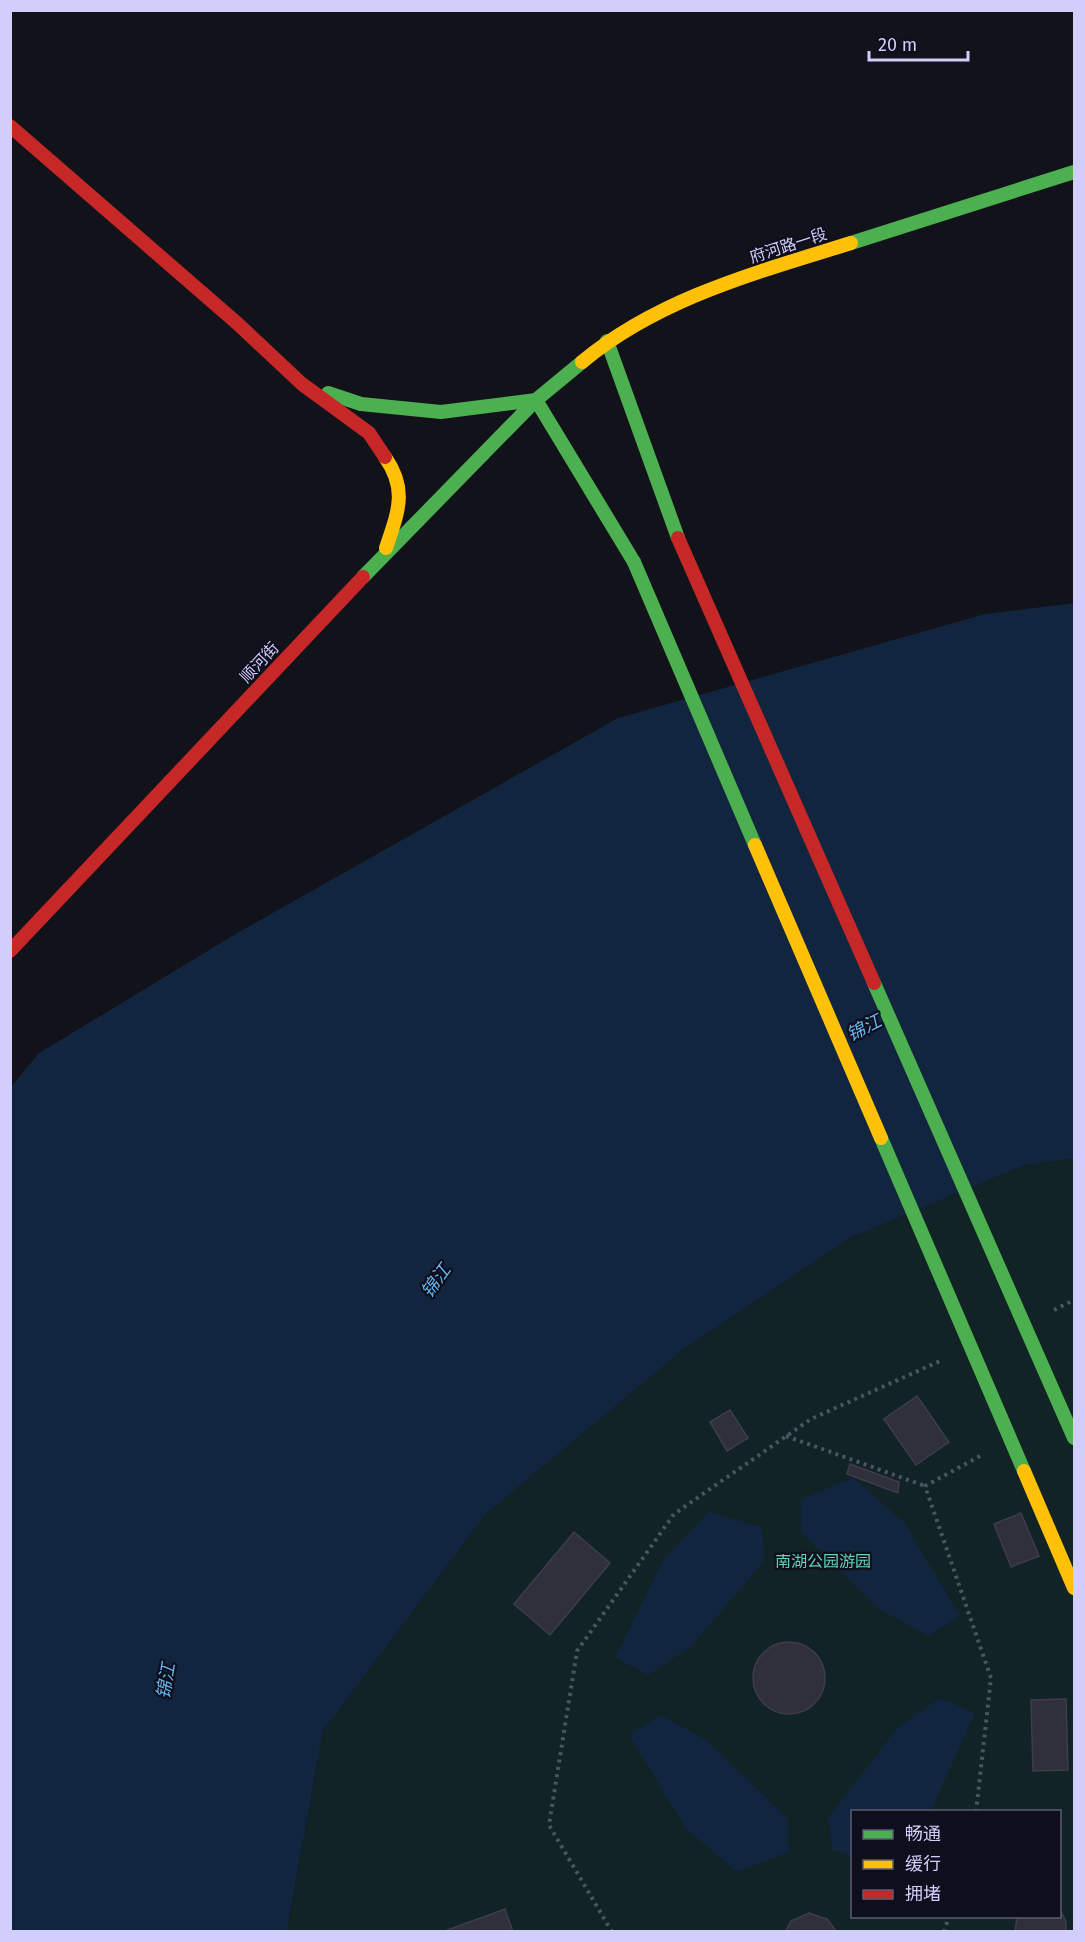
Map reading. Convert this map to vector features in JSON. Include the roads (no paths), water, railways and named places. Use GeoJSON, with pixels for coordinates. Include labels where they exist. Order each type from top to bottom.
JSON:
{"type":"FeatureCollection","features":[{"type":"Feature","properties":{"kind":"main road"},"geometry":{"type":"LineString","coordinates":[[10,126],[238,324],[303,384],[369,433],[397,474],[400,506],[384,555]]}},
{"type":"Feature","properties":{"kind":"main road","name":"府河路一段"},"geometry":{"type":"LineString","coordinates":[[536,400],[607,341],[709,288],[1074,172]]}},
{"type":"Feature","properties":{"kind":"main road"},"geometry":{"type":"LineString","coordinates":[[607,341],[678,538],[1074,1438]]}},
{"type":"Feature","properties":{"kind":"main road"},"geometry":{"type":"LineString","coordinates":[[303,384],[361,404],[441,412],[536,400],[634,562],[1074,1588]]}},
{"type":"Feature","properties":{"kind":"main road","name":"顺河街"},"geometry":{"type":"LineString","coordinates":[[10,951],[384,555],[536,400]]}},
{"type":"Feature","properties":{"kind":"water","name":"锦江"},"geometry":{"type":"Polygon","coordinates":[[[1074,603],[1074,1158],[1023,1166],[850,1238],[683,1350],[486,1514],[323,1731],[287,1931],[11,1931],[10,1088],[39,1053],[239,932],[618,718],[985,614],[1074,603]]]}},
{"type":"Feature","properties":{"kind":"water"},"geometry":{"type":"Polygon","coordinates":[[[853,1478],[904,1522],[960,1616],[929,1636],[882,1611],[801,1532],[801,1499],[853,1478]]]}},
{"type":"Feature","properties":{"kind":"water"},"geometry":{"type":"Polygon","coordinates":[[[709,1512],[762,1527],[765,1560],[692,1646],[648,1675],[615,1658],[663,1560],[709,1512]]]}},
{"type":"Feature","properties":{"kind":"water"},"geometry":{"type":"Polygon","coordinates":[[[940,1698],[975,1713],[931,1810],[851,1810],[851,1855],[832,1850],[828,1818],[897,1728],[940,1698]]]}},
{"type":"Feature","properties":{"kind":"water"},"geometry":{"type":"Polygon","coordinates":[[[661,1715],[707,1740],[788,1819],[789,1852],[737,1872],[686,1829],[629,1735],[661,1715]]]}},
{"type":"Feature","properties":{"kind":"park label","name":"南湖公园游园"},"geometry":{"type":"Point","coordinates":[823,1561]}}]}
